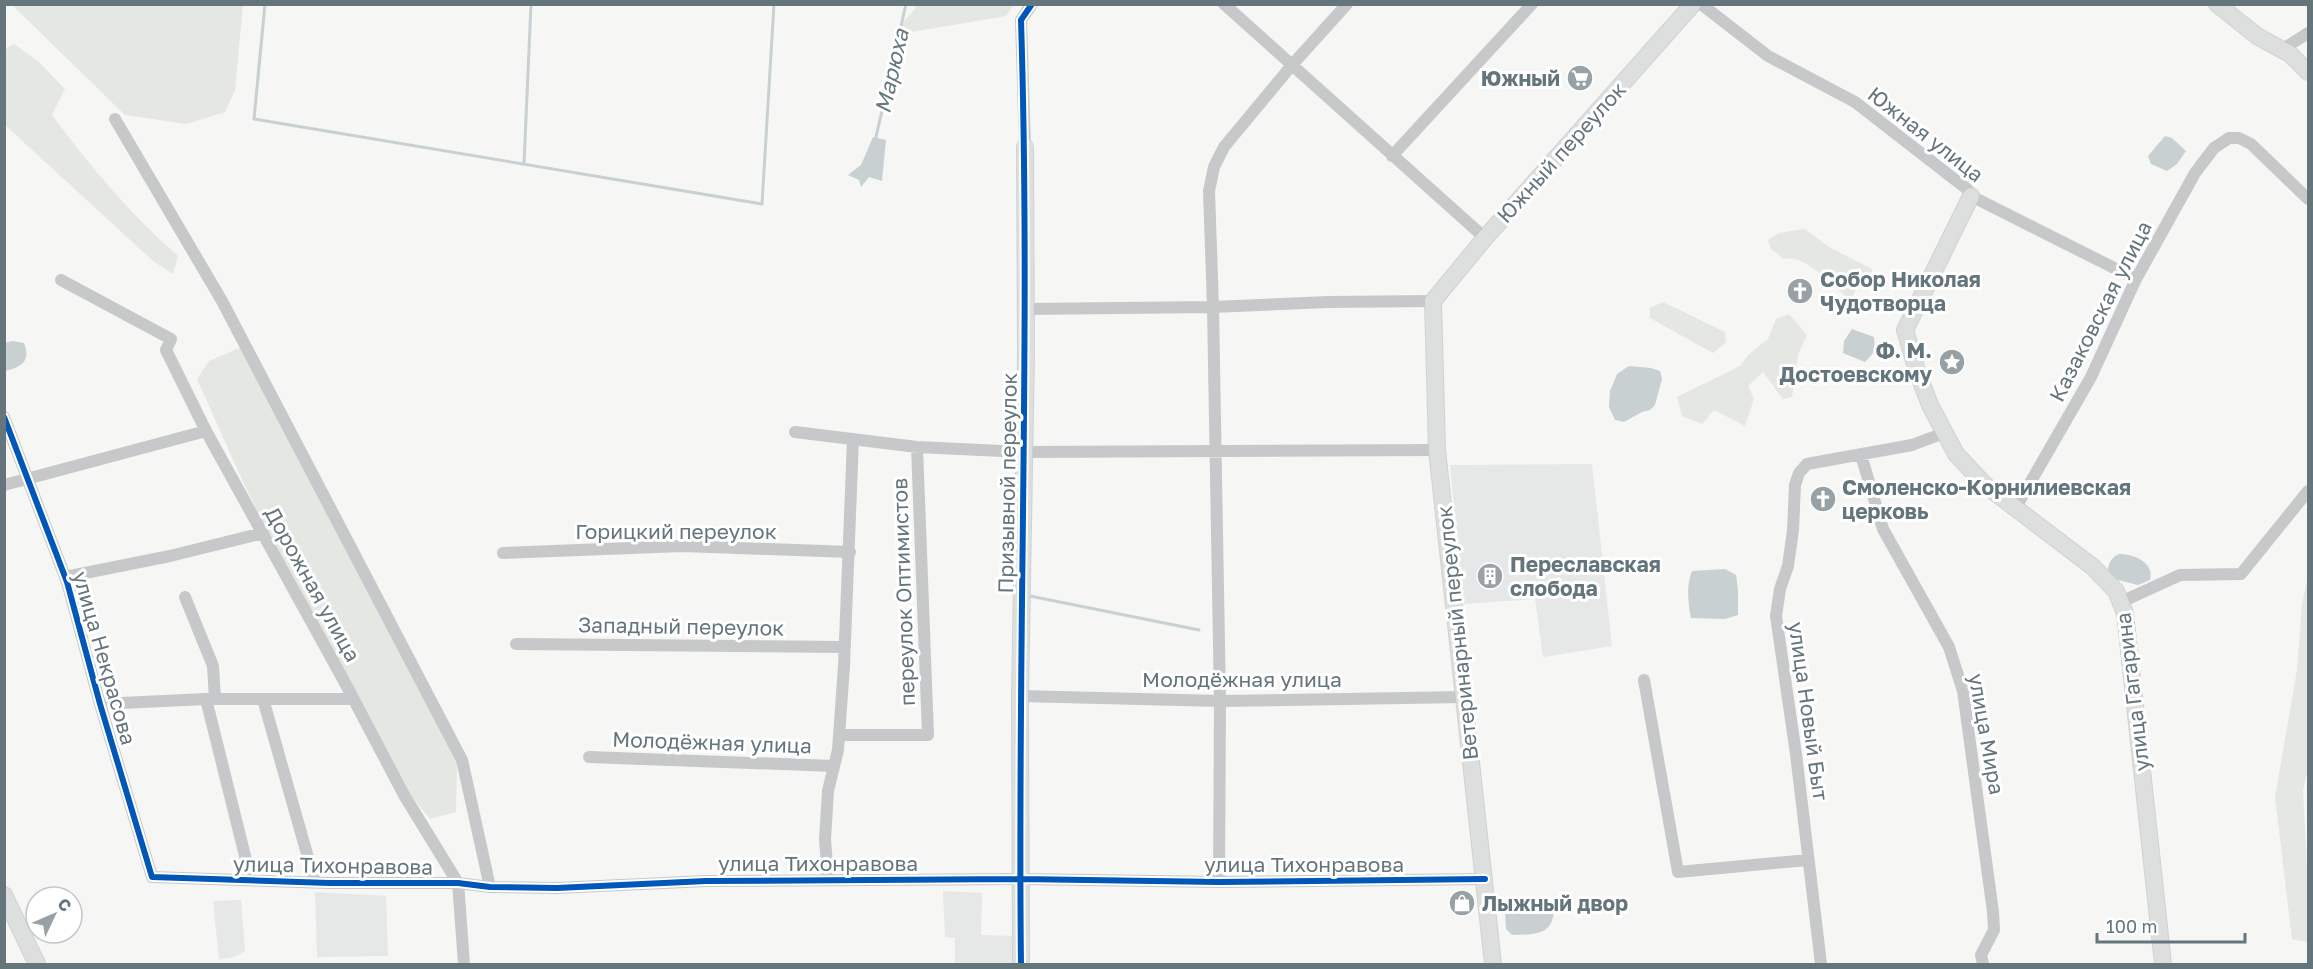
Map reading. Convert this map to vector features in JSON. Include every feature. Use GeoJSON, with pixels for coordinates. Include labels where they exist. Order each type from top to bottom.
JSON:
{"type":"FeatureCollection","features":[{"type":"Feature","properties":{"kind":"street","name":"Призывной переулок"},"geometry":{"type":"LineString","coordinates":[[1022,964],[1020,696],[1025,147],[1021,20],[1032,4]]}},
{"type":"Feature","properties":{"kind":"street"},"geometry":{"type":"LineString","coordinates":[[1224,4],[1485,238]]}},
{"type":"Feature","properties":{"kind":"street"},"geometry":{"type":"LineString","coordinates":[[1219,882],[1220,700],[1209,191],[1214,167],[1224,147],[1292,64],[1347,4]]}},
{"type":"Feature","properties":{"kind":"street"},"geometry":{"type":"LineString","coordinates":[[1392,156],[1532,4]]}},
{"type":"Feature","properties":{"kind":"street","name":"Южный переулок"},"geometry":{"type":"LineString","coordinates":[[1433,302],[1485,238],[1693,4]]}},
{"type":"Feature","properties":{"kind":"street","name":"Южная улица"},"geometry":{"type":"LineString","coordinates":[[1701,4],[1768,56],[1855,102],[1967,189],[1971,196],[2136,279]]}},
{"type":"Feature","properties":{"kind":"street"},"geometry":{"type":"LineString","coordinates":[[2217,4],[2257,36],[2283,49],[2308,72]]}},
{"type":"Feature","properties":{"kind":"street"},"geometry":{"type":"LineString","coordinates":[[2283,49],[2308,33]]}},
{"type":"Feature","properties":{"kind":"street"},"geometry":{"type":"LineString","coordinates":[[115,119],[222,301],[462,760],[490,887]]}},
{"type":"Feature","properties":{"kind":"street","name":"Казаковская улица"},"geometry":{"type":"LineString","coordinates":[[2015,509],[2091,377],[2136,279],[2195,173],[2214,148],[2229,138],[2239,138],[2251,144],[2308,199]]}},
{"type":"Feature","properties":{"kind":"street","name":"улица Гагарина"},"geometry":{"type":"LineString","coordinates":[[1971,196],[1905,330],[1917,371],[1944,433],[1956,454],[1985,485],[2093,567],[2116,591],[2121,602],[2125,613],[2163,964]]}},
{"type":"Feature","properties":{"kind":"street","name":"Дорожная улица"},"geometry":{"type":"LineString","coordinates":[[61,280],[171,339],[166,350],[206,431],[404,795],[458,883],[464,964]]}},
{"type":"Feature","properties":{"kind":"street"},"geometry":{"type":"LineString","coordinates":[[1025,309],[1213,307],[1328,302],[1433,302]]}},
{"type":"Feature","properties":{"kind":"street","name":"Ветеринарный переулок"},"geometry":{"type":"LineString","coordinates":[[1433,302],[1437,450],[1493,964]]}},
{"type":"Feature","properties":{"kind":"street","name":"улица Некрасова"},"geometry":{"type":"LineString","coordinates":[[4,417],[29,477],[65,577],[152,877]]}},
{"type":"Feature","properties":{"kind":"street"},"geometry":{"type":"LineString","coordinates":[[4,485],[206,431]]}},
{"type":"Feature","properties":{"kind":"street"},"geometry":{"type":"LineString","coordinates":[[795,432],[917,447],[1024,452],[1437,450]]}},
{"type":"Feature","properties":{"kind":"street","name":"улица Новый Быт"},"geometry":{"type":"LineString","coordinates":[[1821,964],[1776,616],[1780,589],[1788,566],[1793,530],[1795,485],[1799,473],[1807,465],[1912,446],[1944,433]]}},
{"type":"Feature","properties":{"kind":"street"},"geometry":{"type":"LineString","coordinates":[[828,879],[825,838],[827,803],[839,735],[850,552],[853,440]]}},
{"type":"Feature","properties":{"kind":"street","name":"переулок Оптимистов"},"geometry":{"type":"LineString","coordinates":[[839,735],[928,735],[917,447]]}},
{"type":"Feature","properties":{"kind":"street","name":"улица Мира"},"geometry":{"type":"LineString","coordinates":[[1861,455],[1883,530],[1949,647],[1963,691],[1993,912],[1994,930],[1981,955],[1983,964]]}},
{"type":"Feature","properties":{"kind":"street"},"geometry":{"type":"LineString","coordinates":[[2121,602],[2180,574],[2241,574],[2308,491]]}},
{"type":"Feature","properties":{"kind":"street"},"geometry":{"type":"LineString","coordinates":[[65,577],[170,556],[263,533]]}},
{"type":"Feature","properties":{"kind":"street","name":"Горицкий переулок"},"geometry":{"type":"LineString","coordinates":[[503,553],[683,546],[850,552]]}},
{"type":"Feature","properties":{"kind":"street"},"geometry":{"type":"LineString","coordinates":[[185,597],[213,666],[210,699],[251,880]]}},
{"type":"Feature","properties":{"kind":"street","name":"Западный переулок"},"geometry":{"type":"LineString","coordinates":[[516,644],[845,647]]}},
{"type":"Feature","properties":{"kind":"street"},"geometry":{"type":"LineString","coordinates":[[1644,680],[1678,872],[1809,860]]}},
{"type":"Feature","properties":{"kind":"street","name":"Молодёжная улица"},"geometry":{"type":"LineString","coordinates":[[1020,696],[1220,700],[1464,697]]}},
{"type":"Feature","properties":{"kind":"street"},"geometry":{"type":"LineString","coordinates":[[100,704],[210,699],[352,699]]}},
{"type":"Feature","properties":{"kind":"street"},"geometry":{"type":"LineString","coordinates":[[263,699],[315,882]]}},
{"type":"Feature","properties":{"kind":"street","name":"Молодёжная улица"},"geometry":{"type":"LineString","coordinates":[[589,757],[834,766]]}},
{"type":"Feature","properties":{"kind":"street","name":"улица Тихонравова"},"geometry":{"type":"LineString","coordinates":[[152,877],[315,882],[458,883],[490,887],[557,888],[706,880],[1020,879],[1219,882],[1485,879]]}},
{"type":"Feature","properties":{"kind":"street"},"geometry":{"type":"LineString","coordinates":[[4,895],[37,964]]}},
{"type":"Feature","properties":{"kind":"shaded area"},"geometry":{"type":"Polygon","coordinates":[[[916,4],[1014,5],[1006,16],[899,34],[903,22],[915,9],[916,4]]]}},
{"type":"Feature","properties":{"kind":"shaded area"},"geometry":{"type":"Polygon","coordinates":[[[12,5],[243,5],[235,90],[225,112],[186,124],[125,115],[12,5]]]}},
{"type":"Feature","properties":{"kind":"shaded area"},"geometry":{"type":"Polygon","coordinates":[[[14,44],[39,62],[65,89],[52,115],[111,189],[178,256],[173,274],[153,261],[5,125],[5,49],[14,44]]]}},
{"type":"Feature","properties":{"kind":"shaded area"},"geometry":{"type":"Polygon","coordinates":[[[2165,136],[2172,138],[2186,151],[2177,164],[2167,171],[2151,164],[2148,156],[2165,136]]]}},
{"type":"Feature","properties":{"kind":"shaded area"},"geometry":{"type":"Polygon","coordinates":[[[873,137],[886,140],[882,181],[869,177],[861,187],[859,180],[848,175],[861,165],[873,137]]]}},
{"type":"Feature","properties":{"kind":"shaded area"},"geometry":{"type":"Polygon","coordinates":[[[1805,229],[1829,247],[1872,269],[1873,277],[1857,288],[1851,298],[1844,295],[1808,265],[1791,258],[1784,259],[1771,249],[1768,240],[1779,233],[1805,229]]]}},
{"type":"Feature","properties":{"kind":"shaded area"},"geometry":{"type":"Polygon","coordinates":[[[1663,302],[1725,332],[1726,342],[1713,353],[1650,318],[1650,308],[1663,302]]]}},
{"type":"Feature","properties":{"kind":"shaded area"},"geometry":{"type":"Polygon","coordinates":[[[1789,314],[1807,335],[1798,354],[1792,397],[1783,399],[1763,372],[1748,386],[1754,399],[1745,426],[1714,410],[1702,424],[1682,416],[1677,397],[1740,366],[1748,355],[1768,339],[1776,319],[1789,314]]]}},
{"type":"Feature","properties":{"kind":"shaded area"},"geometry":{"type":"Polygon","coordinates":[[[1852,329],[1874,337],[1875,351],[1865,362],[1843,353],[1844,341],[1852,329]]]}},
{"type":"Feature","properties":{"kind":"shaded area"},"geometry":{"type":"Polygon","coordinates":[[[12,341],[24,343],[26,359],[20,365],[5,371],[5,343],[12,341]]]}},
{"type":"Feature","properties":{"kind":"shaded area"},"geometry":{"type":"Polygon","coordinates":[[[239,348],[247,356],[457,762],[456,812],[430,819],[408,792],[262,521],[240,474],[197,379],[209,361],[239,348]]]}},
{"type":"Feature","properties":{"kind":"shaded area"},"geometry":{"type":"Polygon","coordinates":[[[1629,366],[1660,371],[1662,379],[1655,405],[1650,410],[1624,422],[1615,420],[1609,407],[1610,391],[1617,374],[1629,366]]]}},
{"type":"Feature","properties":{"kind":"shaded area"},"geometry":{"type":"Polygon","coordinates":[[[1592,464],[1612,646],[1543,657],[1535,599],[1463,604],[1450,465],[1592,464]]]}},
{"type":"Feature","properties":{"kind":"shaded area"},"geometry":{"type":"Polygon","coordinates":[[[2119,554],[2142,560],[2149,568],[2150,580],[2138,585],[2114,579],[2108,573],[2108,567],[2112,559],[2119,554]]]}},
{"type":"Feature","properties":{"kind":"shaded area"},"geometry":{"type":"Polygon","coordinates":[[[1725,569],[1736,575],[1738,615],[1725,619],[1691,618],[1688,594],[1692,571],[1725,569]]]}},
{"type":"Feature","properties":{"kind":"shaded area"},"geometry":{"type":"Polygon","coordinates":[[[2308,576],[2308,768],[2303,790],[2308,942],[2292,939],[2275,797],[2297,670],[2302,604],[2308,576]]]}},
{"type":"Feature","properties":{"kind":"shaded area"},"geometry":{"type":"Polygon","coordinates":[[[943,891],[982,893],[981,935],[1017,936],[1017,964],[955,964],[955,938],[945,937],[943,891]]]}},
{"type":"Feature","properties":{"kind":"shaded area"},"geometry":{"type":"Polygon","coordinates":[[[315,892],[386,896],[388,956],[317,957],[315,892]]]}},
{"type":"Feature","properties":{"kind":"shaded area"},"geometry":{"type":"Polygon","coordinates":[[[1545,899],[1554,909],[1553,918],[1546,929],[1541,932],[1512,935],[1506,929],[1506,904],[1513,900],[1545,899]]]}},
{"type":"Feature","properties":{"kind":"shaded area"},"geometry":{"type":"Polygon","coordinates":[[[241,900],[245,951],[234,957],[219,959],[213,901],[241,900]]]}},
{"type":"Feature","properties":{"kind":"waterway"},"geometry":{"type":"LineString","coordinates":[[265,4],[254,119],[762,204],[774,4]]}},
{"type":"Feature","properties":{"kind":"waterway"},"geometry":{"type":"LineString","coordinates":[[524,164],[531,4]]}},
{"type":"Feature","properties":{"kind":"waterway","name":"Марюха"},"geometry":{"type":"LineString","coordinates":[[876,137],[906,4]]}},
{"type":"Feature","properties":{"kind":"waterway"},"geometry":{"type":"LineString","coordinates":[[1030,596],[1199,630]]}},
{"type":"Feature","properties":{"kind":"cycle path"},"geometry":{"type":"LineString","coordinates":[[1021,964],[1025,256],[1021,20],[1032,4]]}},
{"type":"Feature","properties":{"kind":"cycle path"},"geometry":{"type":"LineString","coordinates":[[4,417],[67,582],[100,704],[152,877],[329,883],[458,883],[490,887],[557,888],[706,881],[1020,879],[1219,882],[1485,879]]}},
{"type":"Feature","properties":{"kind":"place","name":"Южный"},"geometry":{"type":"Point","coordinates":[1580,78]}},
{"type":"Feature","properties":{"kind":"place","name":"Собор Николая Чудотворца"},"geometry":{"type":"Point","coordinates":[1800,291]}},
{"type":"Feature","properties":{"kind":"place","name":"Ф. М. Достоевскому"},"geometry":{"type":"Point","coordinates":[1952,362]}},
{"type":"Feature","properties":{"kind":"place","name":"Смоленско-Корнилиевская церковь"},"geometry":{"type":"Point","coordinates":[1823,499]}},
{"type":"Feature","properties":{"kind":"place","name":"Переславская слобода"},"geometry":{"type":"Point","coordinates":[1490,576]}},
{"type":"Feature","properties":{"kind":"place","name":"Лыжный двор"},"geometry":{"type":"Point","coordinates":[1462,903]}}]}
